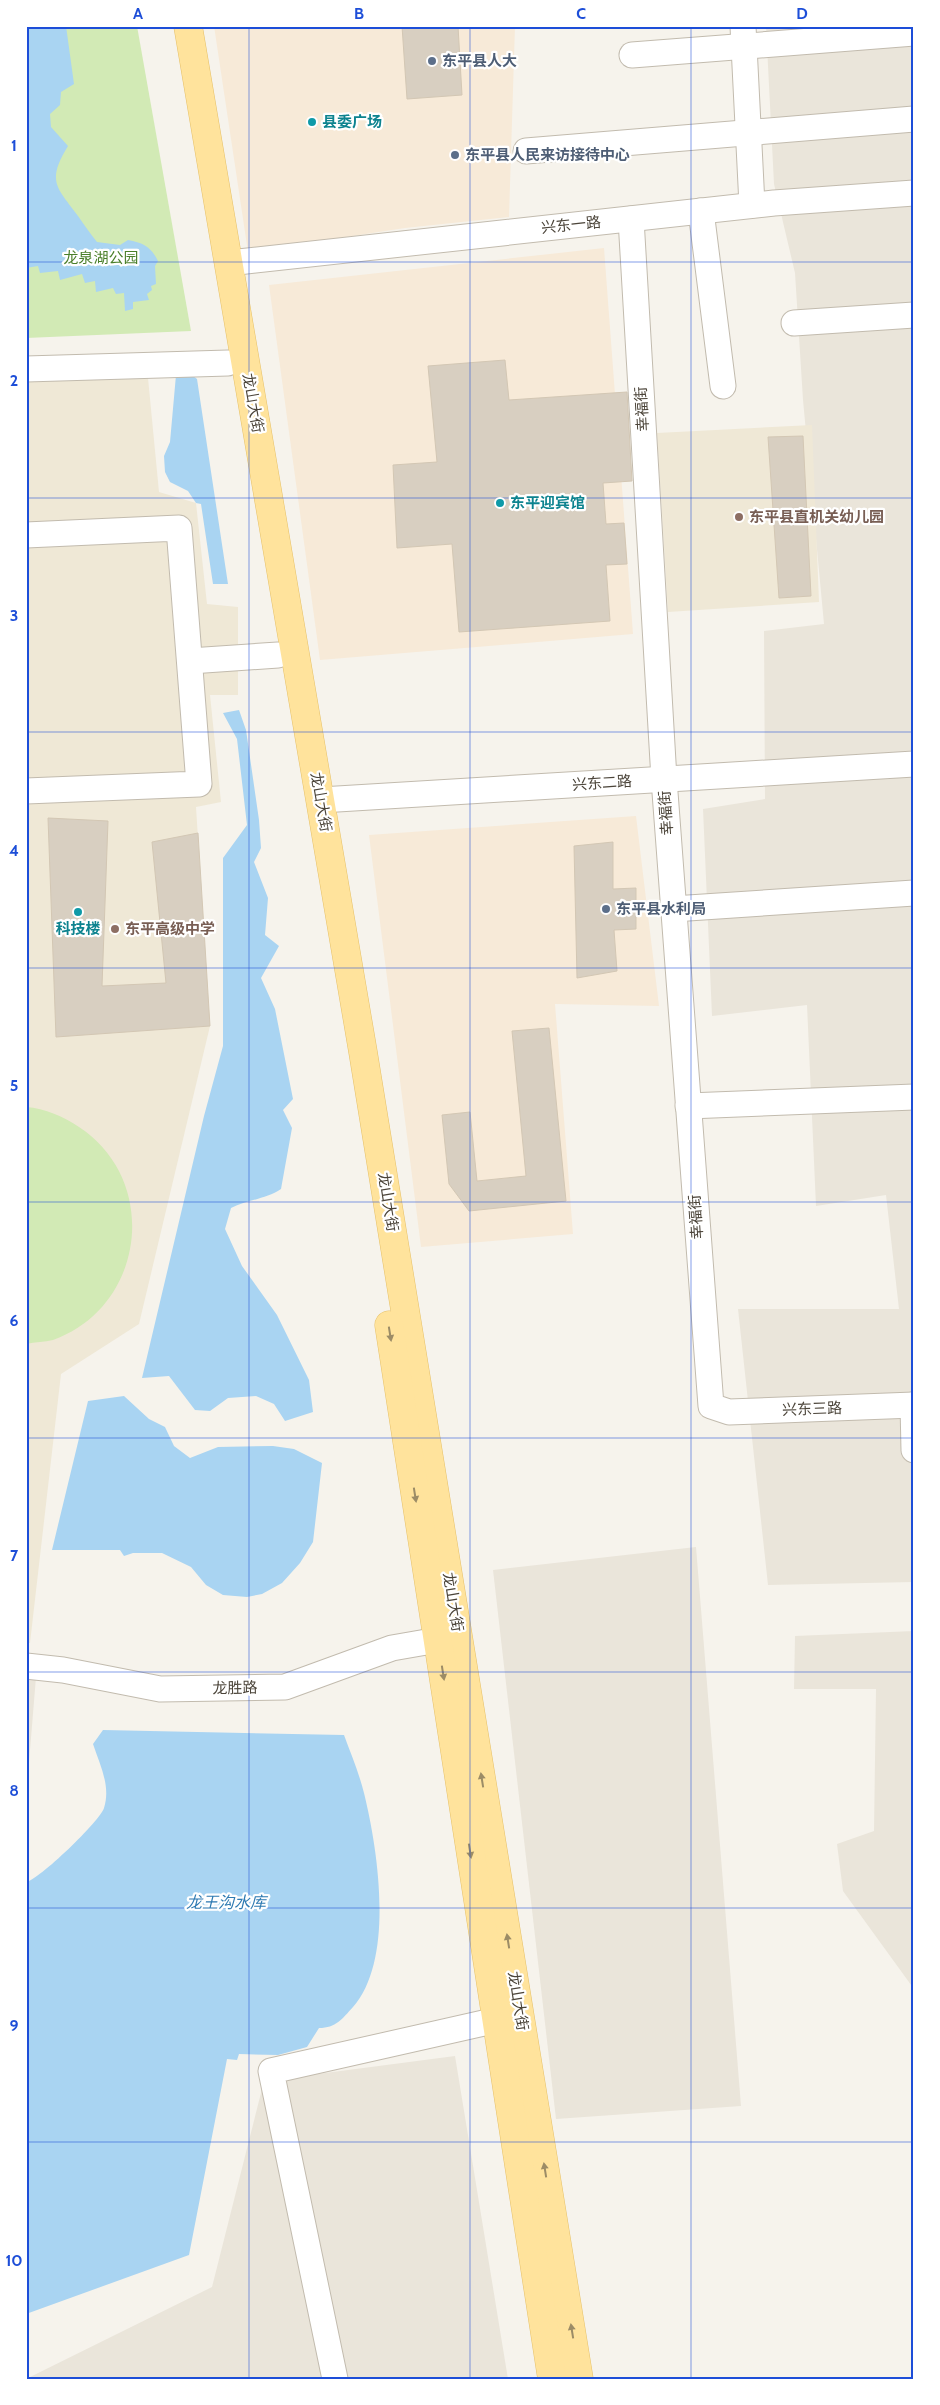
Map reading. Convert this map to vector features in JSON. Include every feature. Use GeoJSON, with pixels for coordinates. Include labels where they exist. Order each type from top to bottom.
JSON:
{"type":"FeatureCollection","features":[{"type":"Feature","properties":{"kind":"main road","name":"龙山大街"},"geometry":{"type":"LineString","coordinates":[[171,26],[347,1055],[552,2379]]}},
{"type":"Feature","properties":{"kind":"main road","name":"龙山大街"},"geometry":{"type":"LineString","coordinates":[[188,26],[321,800],[579,2379]]}},
{"type":"Feature","properties":{"kind":"street"},"geometry":{"type":"LineString","coordinates":[[632,55],[744,36],[914,33]]}},
{"type":"Feature","properties":{"kind":"street"},"geometry":{"type":"LineString","coordinates":[[744,36],[752,205]]}},
{"type":"Feature","properties":{"kind":"street"},"geometry":{"type":"LineString","coordinates":[[526,150],[914,118]]}},
{"type":"Feature","properties":{"kind":"street","name":"兴东一路"},"geometry":{"type":"LineString","coordinates":[[229,263],[752,205],[914,193]]}},
{"type":"Feature","properties":{"kind":"street"},"geometry":{"type":"LineString","coordinates":[[701,211],[723,386]]}},
{"type":"Feature","properties":{"kind":"street","name":"幸福街"},"geometry":{"type":"LineString","coordinates":[[631,219],[664,779],[711,1406]]}},
{"type":"Feature","properties":{"kind":"street"},"geometry":{"type":"LineString","coordinates":[[794,323],[914,314]]}},
{"type":"Feature","properties":{"kind":"street"},"geometry":{"type":"LineString","coordinates":[[26,369],[228,363]]}},
{"type":"Feature","properties":{"kind":"street"},"geometry":{"type":"LineString","coordinates":[[26,535],[179,528],[199,784],[26,791]]}},
{"type":"Feature","properties":{"kind":"street"},"geometry":{"type":"LineString","coordinates":[[190,661],[278,655]]}},
{"type":"Feature","properties":{"kind":"street","name":"兴东二路"},"geometry":{"type":"LineString","coordinates":[[321,800],[914,764]]}},
{"type":"Feature","properties":{"kind":"street"},"geometry":{"type":"LineString","coordinates":[[673,908],[914,893]]}},
{"type":"Feature","properties":{"kind":"street"},"geometry":{"type":"LineString","coordinates":[[688,1106],[914,1097]]}},
{"type":"Feature","properties":{"kind":"street"},"geometry":{"type":"LineString","coordinates":[[913,1405],[914,1450]]}},
{"type":"Feature","properties":{"kind":"street","name":"兴东三路"},"geometry":{"type":"LineString","coordinates":[[711,1406],[729,1412],[913,1405]]}},
{"type":"Feature","properties":{"kind":"street","name":"龙胜路"},"geometry":{"type":"LineString","coordinates":[[26,1666],[63,1670],[160,1688],[285,1687],[392,1648],[438,1640]]}},
{"type":"Feature","properties":{"kind":"street"},"geometry":{"type":"LineString","coordinates":[[335,2379],[271,2071],[496,2020]]}},
{"type":"Feature","properties":{"kind":"shaded area"},"geometry":{"type":"Polygon","coordinates":[[[214,26],[515,26],[509,217],[405,228],[248,252],[214,26]]]}},
{"type":"Feature","properties":{"kind":"shaded area"},"geometry":{"type":"Polygon","coordinates":[[[766,26],[914,26],[914,1582],[768,1585],[738,1309],[899,1309],[886,1195],[816,1206],[807,1005],[712,1016],[703,809],[765,799],[764,631],[824,624],[803,400],[795,273],[774,184],[766,26]]]}},
{"type":"Feature","properties":{"kind":"shaded area"},"geometry":{"type":"Polygon","coordinates":[[[604,248],[633,634],[320,660],[269,285],[604,248]]]}},
{"type":"Feature","properties":{"kind":"shaded area","name":"东平高级中学"},"geometry":{"type":"Polygon","coordinates":[[[148,378],[159,492],[196,503],[207,604],[238,607],[238,695],[210,695],[221,802],[196,807],[210,1026],[139,1324],[61,1374],[30,1643],[26,1643],[26,382],[148,378]]]}},
{"type":"Feature","properties":{"kind":"shaded area","name":"东平县直机关幼儿园"},"geometry":{"type":"Polygon","coordinates":[[[812,425],[819,602],[668,612],[657,433],[812,425]]]}},
{"type":"Feature","properties":{"kind":"shaded area"},"geometry":{"type":"Polygon","coordinates":[[[636,816],[659,1006],[555,1004],[573,1234],[421,1247],[369,835],[636,816]]]}},
{"type":"Feature","properties":{"kind":"shaded area"},"geometry":{"type":"Polygon","coordinates":[[[696,1547],[741,2106],[556,2119],[493,1570],[696,1547]]]}},
{"type":"Feature","properties":{"kind":"shaded area"},"geometry":{"type":"Polygon","coordinates":[[[914,1631],[914,1989],[843,1891],[837,1844],[874,1831],[876,1689],[794,1689],[795,1636],[914,1631]]]}},
{"type":"Feature","properties":{"kind":"shaded area"},"geometry":{"type":"Polygon","coordinates":[[[26,1677],[36,1677],[26,1799],[26,1677]]]}},
{"type":"Feature","properties":{"kind":"shaded area"},"geometry":{"type":"Polygon","coordinates":[[[455,2056],[508,2379],[26,2379],[212,2287],[264,2081],[455,2056]]]}},
{"type":"Feature","properties":{"kind":"green space","name":"龙泉湖公园"},"geometry":{"type":"Polygon","coordinates":[[[26,26],[137,26],[191,331],[26,338],[26,26]]]}},
{"type":"Feature","properties":{"kind":"green space"},"geometry":{"type":"Polygon","coordinates":[[[26,1107],[47,1111],[67,1120],[79,1127],[105,1150],[122,1178],[131,1209],[131,1241],[123,1272],[107,1300],[84,1324],[53,1340],[26,1344],[26,1107]]]}},
{"type":"Feature","properties":{"kind":"water"},"geometry":{"type":"Polygon","coordinates":[[[26,26],[66,26],[74,84],[61,92],[60,105],[50,114],[51,127],[68,146],[57,168],[57,184],[60,191],[97,242],[120,245],[128,240],[138,243],[150,249],[158,261],[155,266],[156,284],[151,286],[152,290],[147,294],[149,300],[133,302],[133,309],[125,311],[124,293],[116,294],[113,288],[96,292],[95,281],[85,283],[82,274],[60,280],[58,271],[40,273],[38,266],[26,268],[26,26]]]}},
{"type":"Feature","properties":{"kind":"water"},"geometry":{"type":"Polygon","coordinates":[[[189,373],[197,379],[228,584],[213,584],[201,504],[196,503],[188,491],[170,482],[165,472],[164,456],[170,442],[176,375],[189,373]]]}},
{"type":"Feature","properties":{"kind":"water"},"geometry":{"type":"Polygon","coordinates":[[[239,710],[246,730],[259,820],[261,848],[254,862],[268,898],[265,935],[279,946],[261,978],[275,1009],[293,1099],[283,1110],[292,1128],[281,1189],[231,1208],[225,1229],[242,1266],[277,1315],[309,1380],[313,1412],[285,1421],[274,1404],[256,1396],[228,1398],[210,1411],[195,1410],[169,1376],[142,1378],[204,1116],[223,1046],[223,858],[247,825],[237,739],[223,713],[239,710]]]}},
{"type":"Feature","properties":{"kind":"water"},"geometry":{"type":"Polygon","coordinates":[[[124,1396],[149,1419],[165,1427],[174,1446],[190,1458],[218,1447],[273,1446],[294,1449],[322,1463],[313,1542],[300,1563],[282,1583],[262,1594],[247,1597],[223,1595],[206,1585],[191,1567],[162,1553],[133,1553],[124,1556],[120,1550],[52,1550],[88,1401],[124,1396]]]}},
{"type":"Feature","properties":{"kind":"water","name":"龙王沟水库"},"geometry":{"type":"Polygon","coordinates":[[[103,1730],[344,1735],[362,1786],[374,1844],[378,1873],[379,1933],[374,1961],[366,1986],[353,2007],[338,2022],[325,2028],[319,2028],[307,2047],[278,2055],[239,2054],[237,2060],[227,2059],[189,2255],[26,2314],[26,1882],[43,1872],[68,1849],[100,1815],[104,1808],[106,1800],[105,1784],[93,1744],[103,1730]]]}},
{"type":"Feature","properties":{"kind":"building","name":"东平县人大"},"geometry":{"type":"Polygon","coordinates":[[[402,26],[458,26],[462,95],[407,99],[402,26]]]}},
{"type":"Feature","properties":{"kind":"building","name":"东平迎宾馆"},"geometry":{"type":"Polygon","coordinates":[[[505,360],[509,400],[627,392],[632,481],[603,483],[606,524],[624,523],[627,564],[606,565],[610,621],[459,632],[452,544],[397,548],[393,465],[437,462],[428,366],[505,360]]]}},
{"type":"Feature","properties":{"kind":"building"},"geometry":{"type":"Polygon","coordinates":[[[803,436],[811,596],[779,598],[768,437],[803,436]]]}},
{"type":"Feature","properties":{"kind":"building","name":"科技楼"},"geometry":{"type":"Polygon","coordinates":[[[48,818],[108,821],[102,986],[166,983],[152,842],[198,833],[210,1026],[56,1037],[48,818]]]}},
{"type":"Feature","properties":{"kind":"building","name":"东平县水利局"},"geometry":{"type":"Polygon","coordinates":[[[613,842],[613,889],[636,888],[636,929],[614,930],[617,971],[577,978],[574,846],[613,842]]]}},
{"type":"Feature","properties":{"kind":"building"},"geometry":{"type":"Polygon","coordinates":[[[549,1028],[566,1201],[469,1211],[449,1184],[442,1115],[470,1112],[477,1181],[526,1176],[512,1031],[549,1028]]]}},
{"type":"Feature","properties":{"kind":"place","name":"东平县人大"},"geometry":{"type":"Point","coordinates":[432,61]}},
{"type":"Feature","properties":{"kind":"place","name":"县委广场"},"geometry":{"type":"Point","coordinates":[312,122]}},
{"type":"Feature","properties":{"kind":"place","name":"东平县人民来访接待中心"},"geometry":{"type":"Point","coordinates":[455,155]}},
{"type":"Feature","properties":{"kind":"place","name":"东平迎宾馆"},"geometry":{"type":"Point","coordinates":[500,503]}},
{"type":"Feature","properties":{"kind":"place","name":"东平县直机关幼儿园"},"geometry":{"type":"Point","coordinates":[739,517]}},
{"type":"Feature","properties":{"kind":"place","name":"东平县水利局"},"geometry":{"type":"Point","coordinates":[606,909]}},
{"type":"Feature","properties":{"kind":"place","name":"科技楼"},"geometry":{"type":"Point","coordinates":[78,912]}},
{"type":"Feature","properties":{"kind":"place","name":"东平高级中学"},"geometry":{"type":"Point","coordinates":[115,929]}}]}
